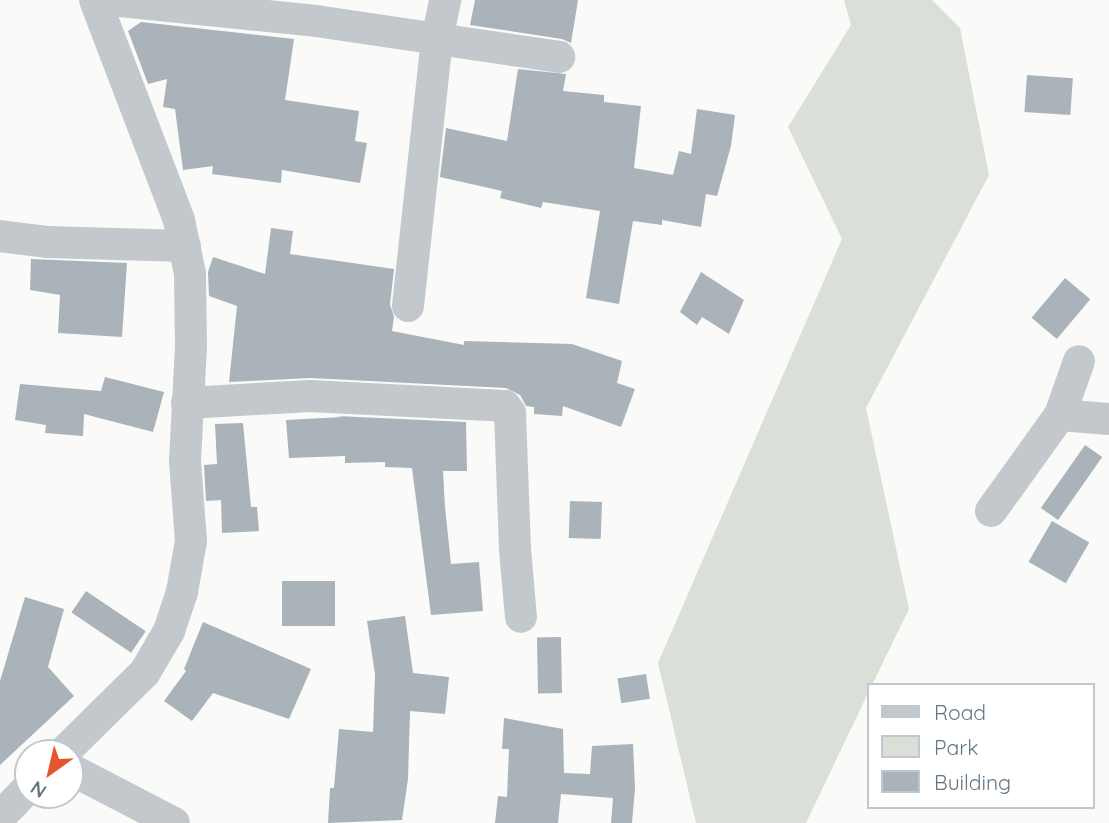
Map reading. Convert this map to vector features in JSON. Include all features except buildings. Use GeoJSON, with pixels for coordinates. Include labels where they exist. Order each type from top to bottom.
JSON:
{"type":"FeatureCollection","features":[{"type":"Feature","properties":{"kind":"street"},"geometry":{"type":"LineString","coordinates":[[77,739],[145,672],[169,631],[182,592],[191,541],[185,461],[191,323],[190,274],[185,246],[149,136],[95,0]]}},
{"type":"Feature","properties":{"kind":"street"},"geometry":{"type":"LineString","coordinates":[[110,0],[316,21],[559,57]]}},
{"type":"Feature","properties":{"kind":"street"},"geometry":{"type":"LineString","coordinates":[[408,306],[437,39],[444,0]]}},
{"type":"Feature","properties":{"kind":"street"},"geometry":{"type":"LineString","coordinates":[[0,236],[47,242],[185,246]]}},
{"type":"Feature","properties":{"kind":"street"},"geometry":{"type":"LineString","coordinates":[[991,511],[1060,415],[1079,361]]}},
{"type":"Feature","properties":{"kind":"street"},"geometry":{"type":"LineString","coordinates":[[187,403],[310,396],[505,406],[510,413],[515,549],[521,617]]}},
{"type":"Feature","properties":{"kind":"street"},"geometry":{"type":"LineString","coordinates":[[1060,415],[1109,419]]}},
{"type":"Feature","properties":{"kind":"street"},"geometry":{"type":"LineString","coordinates":[[84,776],[174,823]]}},
{"type":"Feature","properties":{"kind":"street"},"geometry":{"type":"LineString","coordinates":[[0,817],[14,802]]}},
{"type":"Feature","properties":{"kind":"green space"},"geometry":{"type":"Polygon","coordinates":[[[844,0],[932,0],[960,28],[989,175],[866,408],[909,609],[873,683],[867,683],[867,695],[806,823],[696,823],[658,663],[842,239],[788,127],[851,25],[844,0]]]}}]}
